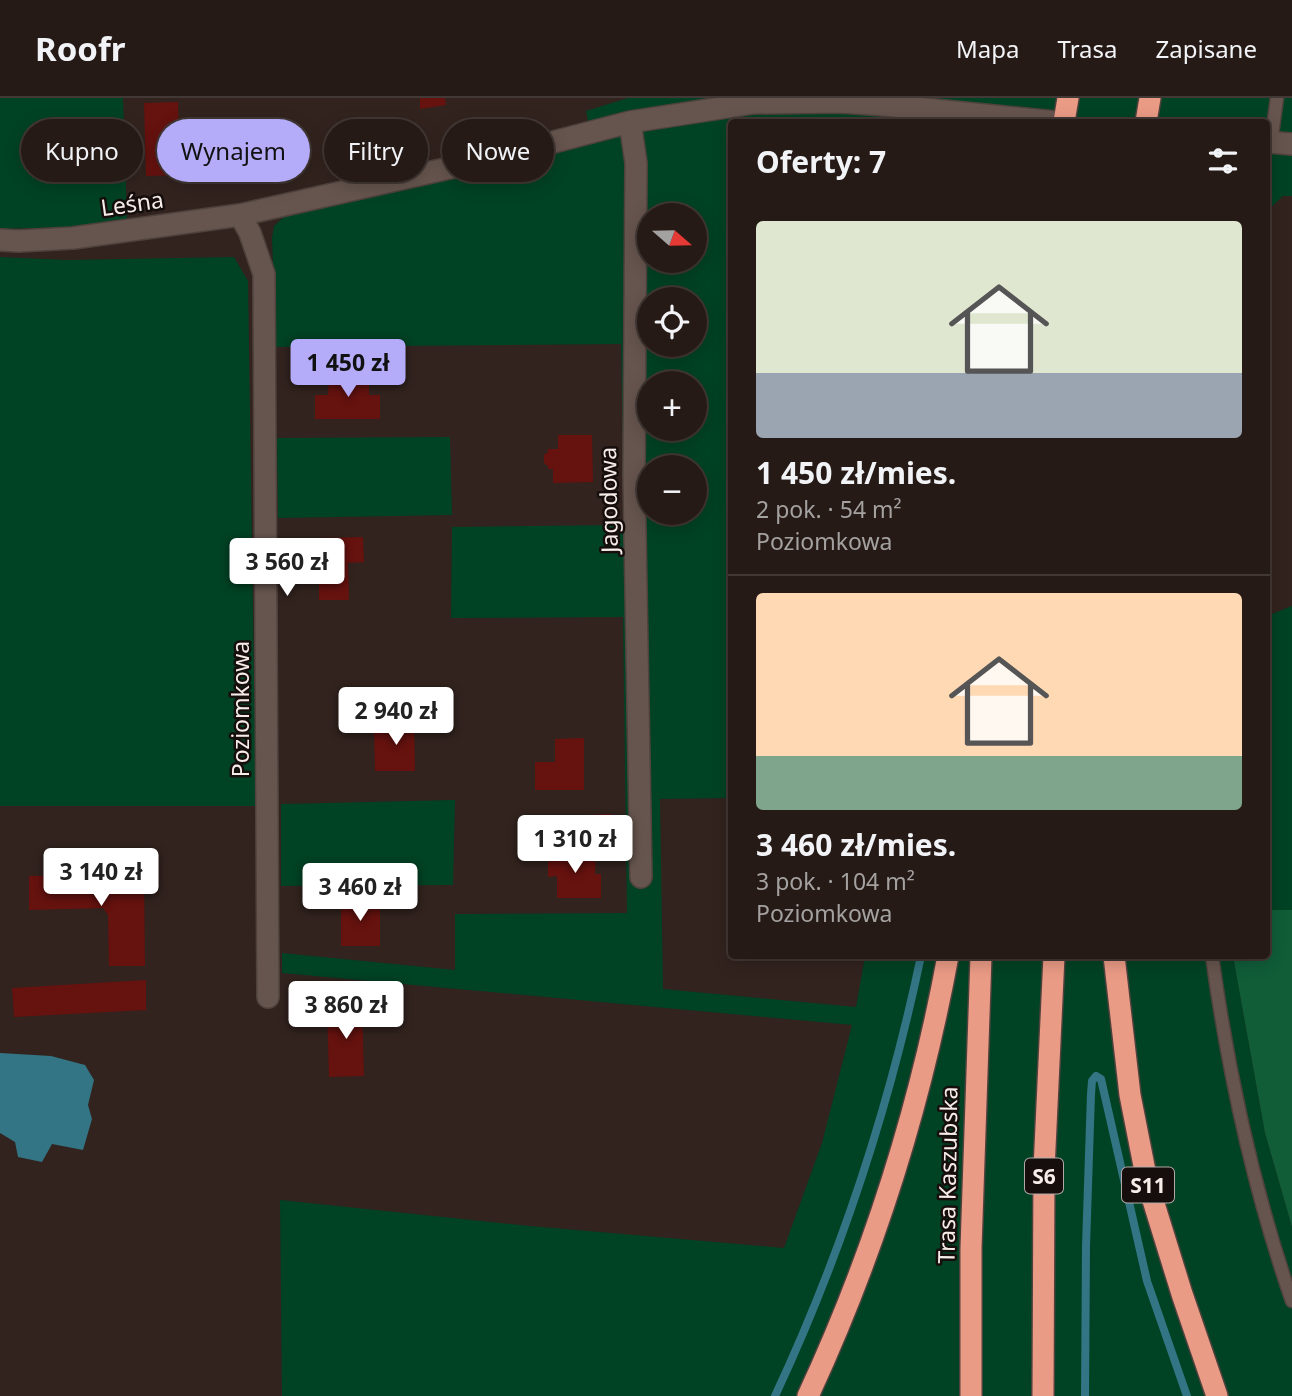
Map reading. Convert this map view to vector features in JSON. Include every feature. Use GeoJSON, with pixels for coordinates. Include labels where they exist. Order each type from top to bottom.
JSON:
{"type":"FeatureCollection","features":[{"type":"Feature","properties":{"kind":"highway"},"geometry":{"type":"LineString","coordinates":[[1064,119],[1068,98]]}},
{"type":"Feature","properties":{"kind":"highway"},"geometry":{"type":"LineString","coordinates":[[1146,119],[1150,98]]}},
{"type":"Feature","properties":{"kind":"highway"},"geometry":{"type":"LineString","coordinates":[[808,1396],[862,1268],[888,1192],[926,1058],[947,959]]}},
{"type":"Feature","properties":{"kind":"highway","name":"Trasa Kaszubska"},"geometry":{"type":"LineString","coordinates":[[971,1396],[971,1248],[981,959]]}},
{"type":"Feature","properties":{"kind":"highway","name":"S6"},"geometry":{"type":"LineString","coordinates":[[1043,1396],[1044,1169],[1054,959]]}},
{"type":"Feature","properties":{"kind":"highway","name":"S11"},"geometry":{"type":"LineString","coordinates":[[1114,959],[1130,1095],[1147,1181],[1217,1396]]}},
{"type":"Feature","properties":{"kind":"street","name":"Leśna"},"geometry":{"type":"LineString","coordinates":[[0,240],[73,238],[240,215],[485,160],[630,122],[753,103],[840,102],[1020,119]]}},
{"type":"Feature","properties":{"kind":"street","name":"Jagodowa"},"geometry":{"type":"LineString","coordinates":[[630,122],[636,163],[634,476],[641,877]]}},
{"type":"Feature","properties":{"kind":"street","name":"Poziomkowa"},"geometry":{"type":"LineString","coordinates":[[240,215],[250,233],[264,274],[268,997]]}},
{"type":"Feature","properties":{"kind":"lane"},"geometry":{"type":"LineString","coordinates":[[1277,98],[1277,142]]}},
{"type":"Feature","properties":{"kind":"lane"},"geometry":{"type":"LineString","coordinates":[[1213,959],[1237,1098],[1262,1200],[1292,1301]]}},
{"type":"Feature","properties":{"kind":"green space"},"geometry":{"type":"Polygon","coordinates":[[[0,98],[123,98],[124,119],[21,119],[21,182],[126,182],[127,219],[70,227],[0,229],[0,98]]]}},
{"type":"Feature","properties":{"kind":"green space"},"geometry":{"type":"Polygon","coordinates":[[[628,98],[1292,98],[1292,196],[1283,196],[1270,208],[1270,119],[728,119],[728,798],[660,799],[663,989],[856,1007],[864,959],[1234,959],[1265,1133],[1292,1227],[1292,1396],[282,1396],[280,1200],[530,1226],[784,1248],[822,1143],[852,1025],[282,973],[282,953],[455,970],[455,914],[627,913],[623,617],[451,618],[452,527],[624,525],[621,344],[276,347],[272,238],[274,226],[288,213],[442,180],[442,182],[554,182],[554,152],[592,142],[586,111],[628,98]]]}},
{"type":"Feature","properties":{"kind":"green space"},"geometry":{"type":"Polygon","coordinates":[[[0,257],[67,260],[234,257],[248,281],[256,806],[0,806],[0,257]]]}},
{"type":"Feature","properties":{"kind":"green space"},"geometry":{"type":"Polygon","coordinates":[[[450,437],[452,515],[278,518],[277,438],[450,437]]]}},
{"type":"Feature","properties":{"kind":"green space"},"geometry":{"type":"Polygon","coordinates":[[[1292,606],[1292,910],[1270,910],[1270,615],[1292,606]]]}},
{"type":"Feature","properties":{"kind":"green space"},"geometry":{"type":"Polygon","coordinates":[[[455,800],[453,885],[281,886],[281,804],[455,800]]]}},
{"type":"Feature","properties":{"kind":"green space"},"geometry":{"type":"Polygon","coordinates":[[[1270,910],[1292,910],[1292,1227],[1265,1133],[1234,959],[1270,959],[1270,910]]]}},
{"type":"Feature","properties":{"kind":"water"},"geometry":{"type":"Polygon","coordinates":[[[0,1053],[51,1056],[85,1065],[94,1080],[88,1105],[92,1119],[83,1150],[52,1144],[42,1162],[18,1157],[15,1142],[0,1133],[0,1053]]]}},
{"type":"Feature","properties":{"kind":"building"},"geometry":{"type":"Polygon","coordinates":[[[420,98],[445,98],[446,105],[420,109],[420,98]]]}},
{"type":"Feature","properties":{"kind":"building"},"geometry":{"type":"Polygon","coordinates":[[[178,102],[178,119],[157,119],[157,176],[146,176],[144,103],[178,102]]]}},
{"type":"Feature","properties":{"kind":"building"},"geometry":{"type":"Polygon","coordinates":[[[329,375],[369,375],[369,395],[380,395],[380,419],[315,419],[315,395],[328,395],[329,375]]]}},
{"type":"Feature","properties":{"kind":"building"},"geometry":{"type":"Polygon","coordinates":[[[558,435],[592,435],[593,482],[553,483],[553,469],[548,469],[544,463],[544,455],[548,449],[558,449],[558,435]]]}},
{"type":"Feature","properties":{"kind":"building"},"geometry":{"type":"Polygon","coordinates":[[[363,537],[364,562],[348,563],[349,600],[319,600],[319,538],[363,537]]]}},
{"type":"Feature","properties":{"kind":"building"},"geometry":{"type":"Polygon","coordinates":[[[393,716],[414,716],[415,771],[375,771],[374,732],[393,731],[393,716]]]}},
{"type":"Feature","properties":{"kind":"building"},"geometry":{"type":"Polygon","coordinates":[[[584,738],[584,790],[535,790],[535,762],[555,762],[555,739],[584,738]]]}},
{"type":"Feature","properties":{"kind":"building"},"geometry":{"type":"Polygon","coordinates":[[[611,814],[611,840],[589,841],[589,815],[611,814]]]}},
{"type":"Feature","properties":{"kind":"building"},"geometry":{"type":"Polygon","coordinates":[[[596,852],[595,874],[601,874],[601,898],[557,898],[557,876],[548,877],[548,853],[596,852]]]}},
{"type":"Feature","properties":{"kind":"building"},"geometry":{"type":"Polygon","coordinates":[[[144,874],[145,966],[109,966],[108,915],[103,908],[29,910],[29,876],[144,874]]]}},
{"type":"Feature","properties":{"kind":"building"},"geometry":{"type":"Polygon","coordinates":[[[341,900],[380,900],[380,946],[341,946],[341,900]]]}},
{"type":"Feature","properties":{"kind":"building"},"geometry":{"type":"Polygon","coordinates":[[[146,980],[146,1010],[14,1017],[12,988],[146,980]]]}},
{"type":"Feature","properties":{"kind":"building"},"geometry":{"type":"Polygon","coordinates":[[[362,1004],[364,1076],[329,1077],[327,1005],[362,1004]]]}},
{"type":"Feature","properties":{"kind":"waterway"},"geometry":{"type":"LineString","coordinates":[[775,1396],[821,1289],[861,1180],[894,1069],[920,959]]}},
{"type":"Feature","properties":{"kind":"waterway"},"geometry":{"type":"LineString","coordinates":[[1085,1396],[1091,1094],[1092,1081],[1096,1076],[1101,1079],[1147,1281],[1187,1396]]}}]}
